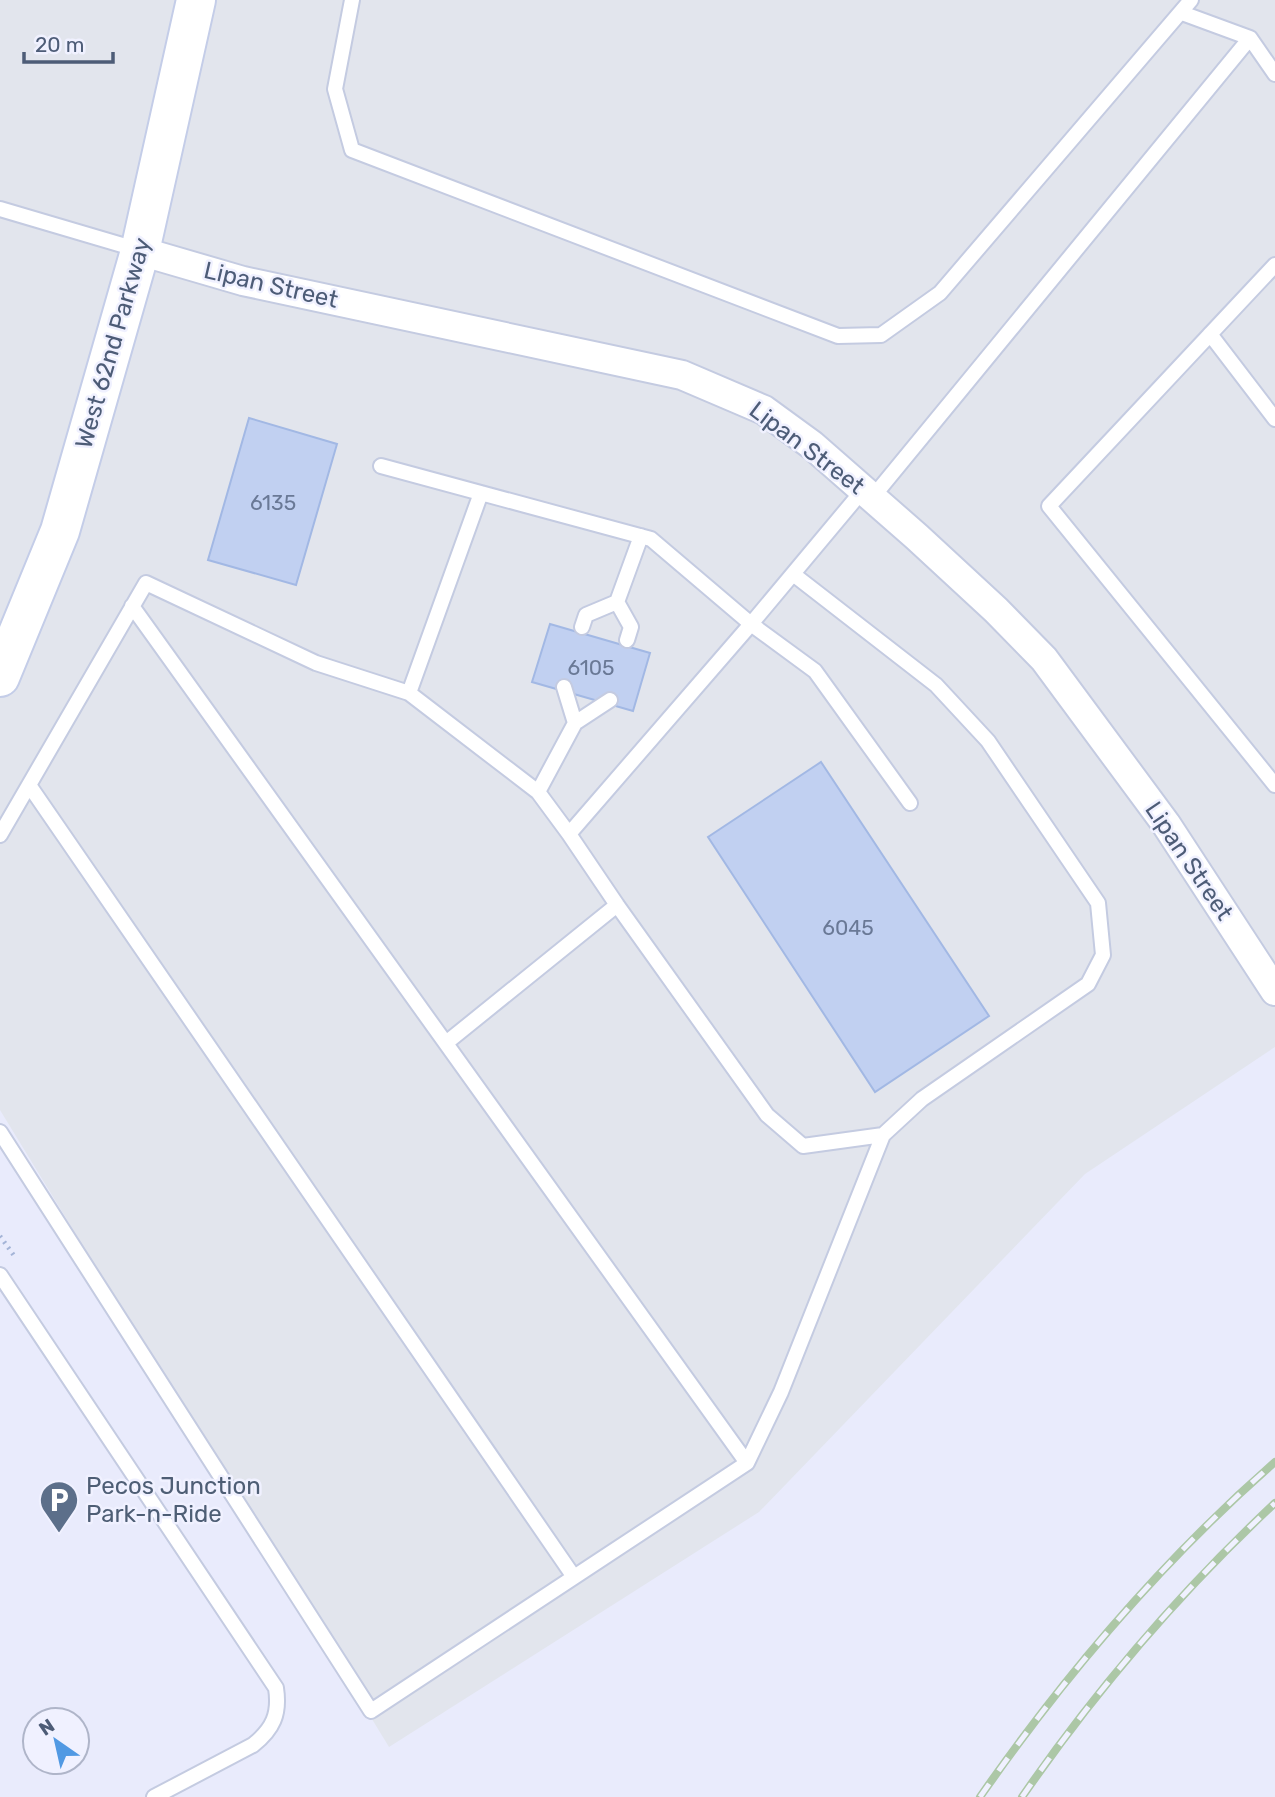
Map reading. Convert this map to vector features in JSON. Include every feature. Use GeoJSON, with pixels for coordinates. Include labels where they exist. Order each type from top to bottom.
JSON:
{"type":"FeatureCollection","features":[{"type":"Feature","properties":{"kind":"street","name":"West 62nd Parkway"},"geometry":{"type":"LineString","coordinates":[[0,677],[60,531],[140,251],[196,0]]}},
{"type":"Feature","properties":{"kind":"street","name":"Lipan Street"},"geometry":{"type":"LineString","coordinates":[[140,251],[243,281],[682,375],[764,410],[868,494],[996,610],[1044,659],[1166,824],[1275,991]]}},
{"type":"Feature","properties":{"kind":"lane"},"geometry":{"type":"LineString","coordinates":[[352,0],[335,89],[352,150],[838,336],[881,335],[940,293],[1191,0]]}},
{"type":"Feature","properties":{"kind":"lane"},"geometry":{"type":"LineString","coordinates":[[1182,13],[1250,38],[1275,74]]}},
{"type":"Feature","properties":{"kind":"lane"},"geometry":{"type":"LineString","coordinates":[[569,834],[793,574],[868,494],[1250,38]]}},
{"type":"Feature","properties":{"kind":"lane","name":"Lipan Street"},"geometry":{"type":"LineString","coordinates":[[0,209],[140,251]]}},
{"type":"Feature","properties":{"kind":"lane"},"geometry":{"type":"LineString","coordinates":[[1275,265],[1049,506],[1275,785]]}},
{"type":"Feature","properties":{"kind":"lane"},"geometry":{"type":"LineString","coordinates":[[1210,334],[1275,419]]}},
{"type":"Feature","properties":{"kind":"lane"},"geometry":{"type":"LineString","coordinates":[[381,466],[651,538],[751,624],[816,671],[910,803]]}},
{"type":"Feature","properties":{"kind":"lane"},"geometry":{"type":"LineString","coordinates":[[410,693],[481,493]]}},
{"type":"Feature","properties":{"kind":"lane"},"geometry":{"type":"LineString","coordinates":[[582,627],[586,615],[617,602],[641,536]]}},
{"type":"Feature","properties":{"kind":"lane"},"geometry":{"type":"LineString","coordinates":[[0,1132],[371,1711],[747,1463],[781,1392],[883,1135],[922,1100],[1088,984],[1103,955],[1098,903],[988,741],[936,685],[793,574]]}},
{"type":"Feature","properties":{"kind":"lane"},"geometry":{"type":"LineString","coordinates":[[0,835],[146,583],[316,663],[410,693],[538,792],[767,1115],[803,1146],[883,1135]]}},
{"type":"Feature","properties":{"kind":"lane"},"geometry":{"type":"LineString","coordinates":[[617,602],[631,627],[627,640]]}},
{"type":"Feature","properties":{"kind":"lane"},"geometry":{"type":"LineString","coordinates":[[132,606],[747,1463]]}},
{"type":"Feature","properties":{"kind":"lane"},"geometry":{"type":"LineString","coordinates":[[564,687],[575,723]]}},
{"type":"Feature","properties":{"kind":"lane"},"geometry":{"type":"LineString","coordinates":[[538,792],[575,723],[610,699]]}},
{"type":"Feature","properties":{"kind":"lane"},"geometry":{"type":"LineString","coordinates":[[29,785],[574,1577]]}},
{"type":"Feature","properties":{"kind":"lane"},"geometry":{"type":"LineString","coordinates":[[446,1043],[617,905]]}},
{"type":"Feature","properties":{"kind":"lane"},"geometry":{"type":"LineString","coordinates":[[0,1275],[253,1649],[276,1688],[278,1705],[275,1721],[266,1735],[253,1745],[153,1797]]}},
{"type":"Feature","properties":{"kind":"shaded area"},"geometry":{"type":"Polygon","coordinates":[[[0,0],[1275,0],[1275,1047],[1085,1174],[759,1512],[389,1747],[0,1110],[0,0]]]}},
{"type":"Feature","properties":{"kind":"building"},"geometry":{"type":"Polygon","coordinates":[[[249,418],[337,444],[296,585],[208,560],[249,418]]]}},
{"type":"Feature","properties":{"kind":"building"},"geometry":{"type":"Polygon","coordinates":[[[550,624],[650,653],[633,711],[532,682],[550,624]]]}},
{"type":"Feature","properties":{"kind":"building"},"geometry":{"type":"Polygon","coordinates":[[[821,762],[989,1016],[875,1092],[708,837],[821,762]]]}},
{"type":"Feature","properties":{"kind":"railway"},"geometry":{"type":"LineString","coordinates":[[980,1797],[1046,1707],[1117,1621],[1194,1539],[1275,1462]]}},
{"type":"Feature","properties":{"kind":"railway"},"geometry":{"type":"LineString","coordinates":[[1022,1797],[1079,1718],[1141,1643],[1206,1571],[1275,1503]]}},
{"type":"Feature","properties":{"kind":"place","name":"Pecos Junction Park-n-Ride"},"geometry":{"type":"Point","coordinates":[59,1534]}}]}
